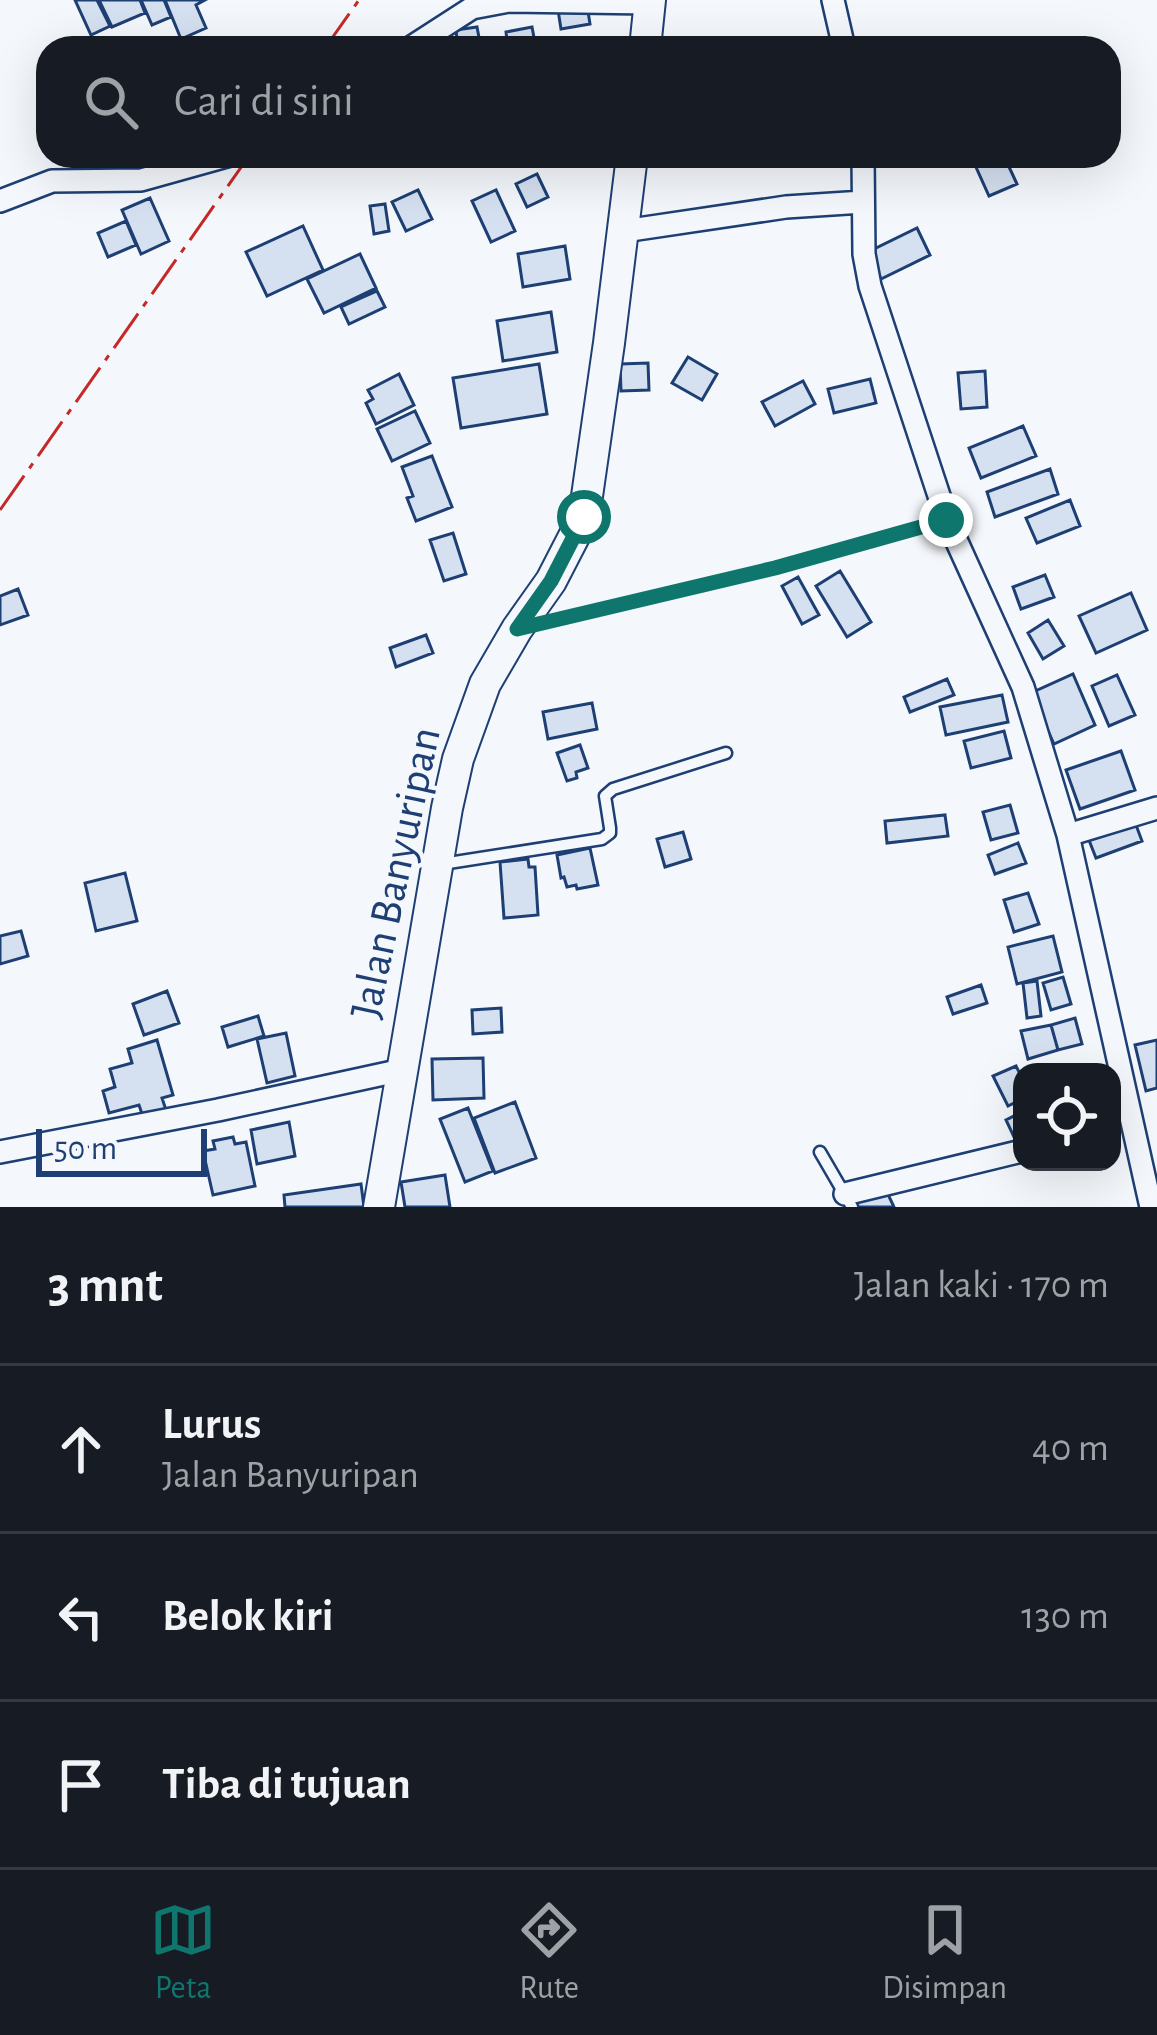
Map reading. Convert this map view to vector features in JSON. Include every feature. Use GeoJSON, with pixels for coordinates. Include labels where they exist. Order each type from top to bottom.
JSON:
{"type":"FeatureCollection","features":[{"type":"Feature","properties":{"kind":"street"},"geometry":{"type":"LineString","coordinates":[[833,0],[841,36]]}},
{"type":"Feature","properties":{"kind":"street"},"geometry":{"type":"LineString","coordinates":[[429,36],[472,8],[509,2],[650,1],[646,36]]}},
{"type":"Feature","properties":{"kind":"street"},"geometry":{"type":"LineString","coordinates":[[0,201],[52,181],[141,180],[184,168]]}},
{"type":"Feature","properties":{"kind":"street","name":"Jalan Banyuripan"},"geometry":{"type":"LineString","coordinates":[[379,1207],[458,759],[485,685],[551,581],[584,517],[631,168]]}},
{"type":"Feature","properties":{"kind":"street"},"geometry":{"type":"LineString","coordinates":[[863,168],[864,254],[870,286],[946,520],[1023,687],[1068,835],[1122,1127],[1151,1207]]}},
{"type":"Feature","properties":{"kind":"street"},"geometry":{"type":"LineString","coordinates":[[623,231],[786,207],[863,202]]}},
{"type":"Feature","properties":{"kind":"street"},"geometry":{"type":"LineString","coordinates":[[1068,835],[1157,808]]}},
{"type":"Feature","properties":{"kind":"street"},"geometry":{"type":"LineString","coordinates":[[0,1152],[402,1070]]}},
{"type":"Feature","properties":{"kind":"street"},"geometry":{"type":"LineString","coordinates":[[849,1200],[1013,1154]]}},
{"type":"Feature","properties":{"kind":"lane"},"geometry":{"type":"LineString","coordinates":[[437,864],[602,838],[610,833],[604,801],[613,789],[726,753]]}},
{"type":"Feature","properties":{"kind":"lane"},"geometry":{"type":"LineString","coordinates":[[820,1152],[849,1200]]}},
{"type":"Feature","properties":{"kind":"path"},"geometry":{"type":"LineString","coordinates":[[517,629],[775,568],[946,520]]}},
{"type":"Feature","properties":{"kind":"building"},"geometry":{"type":"Polygon","coordinates":[[[75,0],[97,0],[110,26],[91,35],[75,0]]]}},
{"type":"Feature","properties":{"kind":"building"},"geometry":{"type":"Polygon","coordinates":[[[99,0],[140,0],[145,13],[112,27],[99,0]]]}},
{"type":"Feature","properties":{"kind":"building"},"geometry":{"type":"Polygon","coordinates":[[[141,0],[164,0],[171,17],[152,25],[141,0]]]}},
{"type":"Feature","properties":{"kind":"building"},"geometry":{"type":"Polygon","coordinates":[[[165,0],[205,0],[196,5],[206,28],[180,36],[165,0]]]}},
{"type":"Feature","properties":{"kind":"building"},"geometry":{"type":"Polygon","coordinates":[[[587,5],[590,24],[561,29],[558,10],[587,5]]]}},
{"type":"Feature","properties":{"kind":"building"},"geometry":{"type":"Polygon","coordinates":[[[477,27],[479,36],[457,36],[456,30],[477,27]]]}},
{"type":"Feature","properties":{"kind":"building"},"geometry":{"type":"Polygon","coordinates":[[[532,27],[534,36],[506,36],[506,32],[532,27]]]}},
{"type":"Feature","properties":{"kind":"building"},"geometry":{"type":"Polygon","coordinates":[[[976,168],[1010,168],[1017,184],[989,196],[976,168]]]}},
{"type":"Feature","properties":{"kind":"building"},"geometry":{"type":"Polygon","coordinates":[[[537,174],[548,197],[527,207],[516,184],[537,174]]]}},
{"type":"Feature","properties":{"kind":"building"},"geometry":{"type":"Polygon","coordinates":[[[418,190],[432,219],[406,231],[392,202],[418,190]]]}},
{"type":"Feature","properties":{"kind":"building"},"geometry":{"type":"Polygon","coordinates":[[[496,190],[515,231],[491,242],[472,201],[496,190]]]}},
{"type":"Feature","properties":{"kind":"building"},"geometry":{"type":"Polygon","coordinates":[[[150,198],[169,241],[141,254],[122,210],[150,198]]]}},
{"type":"Feature","properties":{"kind":"building"},"geometry":{"type":"Polygon","coordinates":[[[385,204],[389,231],[374,234],[370,206],[385,204]]]}},
{"type":"Feature","properties":{"kind":"building"},"geometry":{"type":"Polygon","coordinates":[[[126,221],[136,245],[108,257],[98,233],[126,221]]]}},
{"type":"Feature","properties":{"kind":"building"},"geometry":{"type":"Polygon","coordinates":[[[303,226],[323,270],[267,296],[246,252],[303,226]]]}},
{"type":"Feature","properties":{"kind":"building"},"geometry":{"type":"Polygon","coordinates":[[[917,228],[930,255],[881,279],[868,252],[917,228]]]}},
{"type":"Feature","properties":{"kind":"building"},"geometry":{"type":"Polygon","coordinates":[[[565,246],[570,279],[523,287],[518,254],[565,246]]]}},
{"type":"Feature","properties":{"kind":"building"},"geometry":{"type":"Polygon","coordinates":[[[360,254],[376,288],[324,313],[307,279],[360,254]]]}},
{"type":"Feature","properties":{"kind":"building"},"geometry":{"type":"Polygon","coordinates":[[[377,291],[385,307],[349,324],[341,307],[377,291]]]}},
{"type":"Feature","properties":{"kind":"building"},"geometry":{"type":"Polygon","coordinates":[[[551,312],[557,352],[503,361],[497,321],[551,312]]]}},
{"type":"Feature","properties":{"kind":"building"},"geometry":{"type":"Polygon","coordinates":[[[688,357],[717,374],[702,400],[672,383],[688,357]]]}},
{"type":"Feature","properties":{"kind":"building"},"geometry":{"type":"Polygon","coordinates":[[[648,363],[649,390],[621,391],[620,364],[648,363]]]}},
{"type":"Feature","properties":{"kind":"building"},"geometry":{"type":"Polygon","coordinates":[[[539,364],[547,414],[461,428],[453,378],[539,364]]]}},
{"type":"Feature","properties":{"kind":"building"},"geometry":{"type":"Polygon","coordinates":[[[985,371],[987,407],[961,409],[958,373],[985,371]]]}},
{"type":"Feature","properties":{"kind":"building"},"geometry":{"type":"Polygon","coordinates":[[[399,374],[414,405],[376,424],[366,403],[373,399],[368,390],[399,374]]]}},
{"type":"Feature","properties":{"kind":"building"},"geometry":{"type":"Polygon","coordinates":[[[870,379],[876,403],[834,413],[828,389],[870,379]]]}},
{"type":"Feature","properties":{"kind":"building"},"geometry":{"type":"Polygon","coordinates":[[[803,381],[815,404],[775,426],[762,402],[803,381]]]}},
{"type":"Feature","properties":{"kind":"building"},"geometry":{"type":"Polygon","coordinates":[[[415,411],[430,443],[392,461],[377,429],[415,411]]]}},
{"type":"Feature","properties":{"kind":"building"},"geometry":{"type":"Polygon","coordinates":[[[1023,426],[1036,456],[981,478],[969,448],[1023,426]]]}},
{"type":"Feature","properties":{"kind":"building"},"geometry":{"type":"Polygon","coordinates":[[[432,456],[452,507],[416,521],[402,467],[432,456]]]}},
{"type":"Feature","properties":{"kind":"building"},"geometry":{"type":"Polygon","coordinates":[[[1050,469],[1058,494],[995,517],[987,492],[1050,469]]]}},
{"type":"Feature","properties":{"kind":"building"},"geometry":{"type":"Polygon","coordinates":[[[1070,500],[1080,526],[1037,543],[1026,518],[1070,500]]]}},
{"type":"Feature","properties":{"kind":"building"},"geometry":{"type":"Polygon","coordinates":[[[453,533],[466,574],[444,581],[430,540],[453,533]]]}},
{"type":"Feature","properties":{"kind":"building"},"geometry":{"type":"Polygon","coordinates":[[[840,571],[871,622],[847,637],[816,586],[840,571]]]}},
{"type":"Feature","properties":{"kind":"building"},"geometry":{"type":"Polygon","coordinates":[[[1045,575],[1054,597],[1021,609],[1013,587],[1045,575]]]}},
{"type":"Feature","properties":{"kind":"building"},"geometry":{"type":"Polygon","coordinates":[[[798,577],[819,615],[802,624],[782,586],[798,577]]]}},
{"type":"Feature","properties":{"kind":"building"},"geometry":{"type":"Polygon","coordinates":[[[18,589],[28,615],[0,625],[0,596],[18,589]]]}},
{"type":"Feature","properties":{"kind":"building"},"geometry":{"type":"Polygon","coordinates":[[[1131,593],[1147,630],[1096,653],[1079,616],[1131,593]]]}},
{"type":"Feature","properties":{"kind":"building"},"geometry":{"type":"Polygon","coordinates":[[[1048,620],[1064,646],[1043,659],[1028,633],[1048,620]]]}},
{"type":"Feature","properties":{"kind":"building"},"geometry":{"type":"Polygon","coordinates":[[[426,635],[433,653],[396,667],[390,648],[426,635]]]}},
{"type":"Feature","properties":{"kind":"building"},"geometry":{"type":"Polygon","coordinates":[[[1073,674],[1095,725],[1054,744],[1031,693],[1073,674]]]}},
{"type":"Feature","properties":{"kind":"building"},"geometry":{"type":"Polygon","coordinates":[[[1117,675],[1135,715],[1109,726],[1092,686],[1117,675]]]}},
{"type":"Feature","properties":{"kind":"building"},"geometry":{"type":"Polygon","coordinates":[[[947,679],[954,695],[910,712],[904,697],[947,679]]]}},
{"type":"Feature","properties":{"kind":"building"},"geometry":{"type":"Polygon","coordinates":[[[1002,695],[1008,722],[946,735],[940,707],[1002,695]]]}},
{"type":"Feature","properties":{"kind":"building"},"geometry":{"type":"Polygon","coordinates":[[[592,703],[597,729],[548,739],[543,712],[592,703]]]}},
{"type":"Feature","properties":{"kind":"building"},"geometry":{"type":"Polygon","coordinates":[[[1004,731],[1011,758],[971,768],[964,741],[1004,731]]]}},
{"type":"Feature","properties":{"kind":"building"},"geometry":{"type":"Polygon","coordinates":[[[580,745],[588,768],[567,781],[557,753],[580,745]]]}},
{"type":"Feature","properties":{"kind":"building"},"geometry":{"type":"Polygon","coordinates":[[[1121,751],[1135,790],[1080,809],[1066,770],[1121,751]]]}},
{"type":"Feature","properties":{"kind":"building"},"geometry":{"type":"Polygon","coordinates":[[[1010,805],[1018,833],[991,840],[983,812],[1010,805]]]}},
{"type":"Feature","properties":{"kind":"building"},"geometry":{"type":"Polygon","coordinates":[[[945,815],[948,836],[887,843],[885,821],[945,815]]]}},
{"type":"Feature","properties":{"kind":"building"},"geometry":{"type":"Polygon","coordinates":[[[1133,817],[1142,841],[1096,858],[1087,835],[1133,817]]]}},
{"type":"Feature","properties":{"kind":"building"},"geometry":{"type":"Polygon","coordinates":[[[683,832],[691,859],[665,867],[657,839],[683,832]]]}},
{"type":"Feature","properties":{"kind":"building"},"geometry":{"type":"Polygon","coordinates":[[[1018,843],[1026,863],[995,874],[988,855],[1018,843]]]}},
{"type":"Feature","properties":{"kind":"building"},"geometry":{"type":"Polygon","coordinates":[[[590,848],[598,885],[567,887],[557,855],[590,848]]]}},
{"type":"Feature","properties":{"kind":"building"},"geometry":{"type":"Polygon","coordinates":[[[528,859],[529,867],[535,867],[538,915],[504,918],[500,862],[528,859]]]}},
{"type":"Feature","properties":{"kind":"building"},"geometry":{"type":"Polygon","coordinates":[[[125,873],[137,921],[96,931],[85,883],[125,873]]]}},
{"type":"Feature","properties":{"kind":"building"},"geometry":{"type":"Polygon","coordinates":[[[1028,893],[1039,924],[1014,932],[1004,900],[1028,893]]]}},
{"type":"Feature","properties":{"kind":"building"},"geometry":{"type":"Polygon","coordinates":[[[21,931],[28,956],[0,964],[0,936],[21,931]]]}},
{"type":"Feature","properties":{"kind":"building"},"geometry":{"type":"Polygon","coordinates":[[[1053,936],[1062,972],[1017,984],[1008,947],[1053,936]]]}},
{"type":"Feature","properties":{"kind":"building"},"geometry":{"type":"Polygon","coordinates":[[[1063,977],[1071,1004],[1051,1010],[1043,983],[1063,977]]]}},
{"type":"Feature","properties":{"kind":"building"},"geometry":{"type":"Polygon","coordinates":[[[1037,981],[1041,1016],[1027,1018],[1023,983],[1037,981]]]}},
{"type":"Feature","properties":{"kind":"building"},"geometry":{"type":"Polygon","coordinates":[[[981,985],[987,1003],[953,1014],[947,997],[981,985]]]}},
{"type":"Feature","properties":{"kind":"building"},"geometry":{"type":"Polygon","coordinates":[[[167,991],[179,1023],[144,1035],[133,1004],[167,991]]]}},
{"type":"Feature","properties":{"kind":"building"},"geometry":{"type":"Polygon","coordinates":[[[501,1008],[502,1032],[473,1034],[472,1010],[501,1008]]]}},
{"type":"Feature","properties":{"kind":"building"},"geometry":{"type":"Polygon","coordinates":[[[258,1016],[264,1036],[228,1047],[222,1027],[258,1016]]]}},
{"type":"Feature","properties":{"kind":"building"},"geometry":{"type":"Polygon","coordinates":[[[1075,1018],[1082,1044],[1058,1050],[1051,1025],[1075,1018]]]}},
{"type":"Feature","properties":{"kind":"building"},"geometry":{"type":"Polygon","coordinates":[[[1051,1025],[1058,1050],[1028,1059],[1021,1031],[1051,1025]]]}},
{"type":"Feature","properties":{"kind":"building"},"geometry":{"type":"Polygon","coordinates":[[[286,1033],[295,1076],[267,1083],[257,1039],[286,1033]]]}},
{"type":"Feature","properties":{"kind":"building"},"geometry":{"type":"Polygon","coordinates":[[[157,1040],[173,1095],[162,1098],[166,1110],[143,1117],[139,1105],[109,1113],[103,1091],[115,1087],[110,1069],[132,1063],[128,1049],[157,1040]]]}},
{"type":"Feature","properties":{"kind":"building"},"geometry":{"type":"Polygon","coordinates":[[[1157,1040],[1157,1088],[1146,1091],[1135,1045],[1157,1040]]]}},
{"type":"Feature","properties":{"kind":"building"},"geometry":{"type":"Polygon","coordinates":[[[483,1058],[484,1098],[433,1100],[432,1059],[483,1058]]]}},
{"type":"Feature","properties":{"kind":"building"},"geometry":{"type":"Polygon","coordinates":[[[1013,1067],[1013,1104],[1008,1106],[993,1076],[1013,1067]]]}},
{"type":"Feature","properties":{"kind":"building"},"geometry":{"type":"Polygon","coordinates":[[[515,1102],[536,1158],[495,1173],[474,1118],[515,1102]]]}},
{"type":"Feature","properties":{"kind":"building"},"geometry":{"type":"Polygon","coordinates":[[[468,1108],[493,1171],[465,1182],[440,1119],[468,1108]]]}},
{"type":"Feature","properties":{"kind":"building"},"geometry":{"type":"Polygon","coordinates":[[[289,1122],[295,1156],[257,1164],[251,1130],[289,1122]]]}},
{"type":"Feature","properties":{"kind":"building"},"geometry":{"type":"Polygon","coordinates":[[[233,1137],[235,1144],[246,1142],[255,1186],[213,1195],[203,1151],[215,1149],[213,1141],[233,1137]]]}},
{"type":"Feature","properties":{"kind":"building"},"geometry":{"type":"Polygon","coordinates":[[[445,1175],[450,1207],[405,1207],[401,1182],[445,1175]]]}},
{"type":"Feature","properties":{"kind":"building"},"geometry":{"type":"Polygon","coordinates":[[[361,1184],[364,1207],[285,1207],[284,1195],[361,1184]]]}},
{"type":"Feature","properties":{"kind":"building"},"geometry":{"type":"Polygon","coordinates":[[[885,1188],[894,1207],[855,1207],[854,1204],[885,1188]]]}},
{"type":"Feature","properties":{"kind":"power"},"geometry":{"type":"LineString","coordinates":[[334,36],[359,0]]}},
{"type":"Feature","properties":{"kind":"power"},"geometry":{"type":"LineString","coordinates":[[0,510],[241,168]]}},
{"type":"Feature","properties":{"kind":"route"},"geometry":{"type":"LineString","coordinates":[[584,517],[569,552],[517,629],[775,568],[946,520]]}}]}
